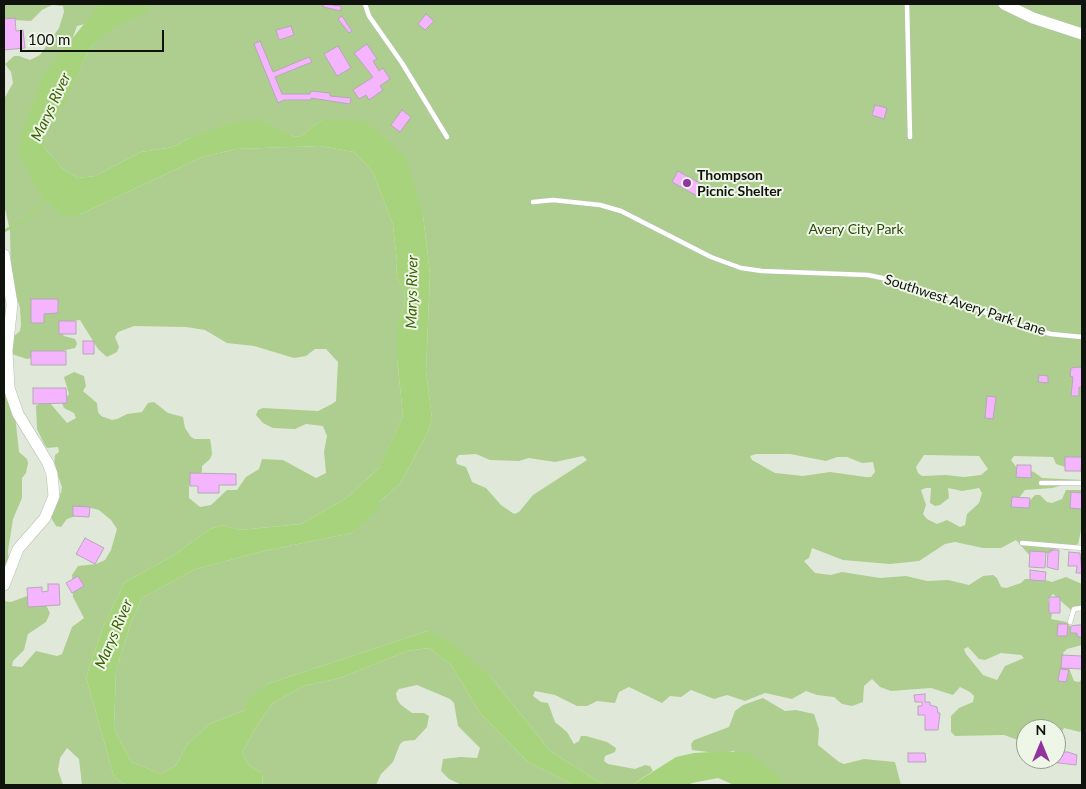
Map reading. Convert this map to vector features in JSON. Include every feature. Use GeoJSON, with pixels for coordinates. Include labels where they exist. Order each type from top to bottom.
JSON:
{"type":"FeatureCollection","features":[{"type":"Feature","properties":{"kind":"street"},"geometry":{"type":"LineString","coordinates":[[1004,4],[1033,18],[1082,34]]}},
{"type":"Feature","properties":{"kind":"street"},"geometry":{"type":"LineString","coordinates":[[4,255],[12,304],[7,351],[9,388],[18,414],[48,463],[52,474],[54,496],[45,518],[18,549],[4,585]]}},
{"type":"Feature","properties":{"kind":"lane"},"geometry":{"type":"LineString","coordinates":[[365,4],[369,16],[402,63],[447,136]]}},
{"type":"Feature","properties":{"kind":"lane"},"geometry":{"type":"LineString","coordinates":[[906,4],[910,137]]}},
{"type":"Feature","properties":{"kind":"lane","name":"Southwest Avery Park Lane"},"geometry":{"type":"LineString","coordinates":[[533,202],[553,200],[582,202],[621,211],[711,257],[741,268],[762,271],[855,274],[887,279],[952,299],[1013,324],[1051,334],[1082,337]]}},
{"type":"Feature","properties":{"kind":"lane"},"geometry":{"type":"LineString","coordinates":[[1041,483],[1082,483]]}},
{"type":"Feature","properties":{"kind":"lane"},"geometry":{"type":"LineString","coordinates":[[1022,543],[1082,548]]}},
{"type":"Feature","properties":{"kind":"lane"},"geometry":{"type":"LineString","coordinates":[[1070,622],[1074,609],[1082,608]]}},
{"type":"Feature","properties":{"kind":"green space"},"geometry":{"type":"Polygon","coordinates":[[[4,4],[117,4],[93,22],[77,26],[36,138],[79,215],[202,157],[236,149],[320,146],[354,152],[373,172],[393,225],[397,262],[396,277],[404,290],[405,304],[397,327],[397,358],[403,416],[380,467],[345,499],[301,524],[240,530],[223,525],[210,529],[171,557],[125,582],[103,627],[86,677],[114,777],[126,785],[82,785],[79,759],[67,748],[60,758],[58,770],[63,785],[4,785],[4,601],[11,602],[30,595],[43,599],[50,613],[46,622],[28,634],[24,650],[13,661],[12,666],[22,667],[36,651],[57,656],[62,654],[72,627],[84,618],[73,597],[72,575],[78,566],[96,564],[105,560],[111,550],[117,529],[111,520],[99,510],[83,506],[78,509],[79,515],[67,519],[61,527],[56,526],[50,516],[56,495],[61,493],[62,487],[54,465],[55,455],[59,452],[58,447],[47,448],[44,444],[37,429],[36,406],[40,403],[50,403],[67,423],[76,418],[74,413],[64,408],[62,403],[69,394],[64,377],[74,372],[84,376],[86,386],[83,391],[97,403],[98,412],[101,416],[112,420],[117,419],[127,414],[142,412],[148,403],[154,402],[168,413],[183,417],[185,428],[191,437],[195,439],[210,439],[211,444],[212,454],[210,459],[202,466],[202,472],[193,477],[189,487],[189,498],[200,507],[211,505],[227,490],[237,490],[246,477],[259,469],[262,459],[283,460],[316,478],[326,473],[324,452],[327,436],[323,426],[306,424],[295,429],[273,428],[263,423],[256,415],[258,410],[263,408],[318,411],[332,404],[336,401],[338,362],[326,349],[315,349],[306,356],[294,358],[254,346],[227,343],[205,330],[186,327],[134,326],[118,332],[115,337],[119,347],[117,352],[107,357],[98,349],[80,320],[64,322],[61,332],[64,336],[75,339],[77,344],[75,348],[27,359],[12,354],[12,338],[20,331],[21,325],[20,308],[11,279],[10,231],[4,204],[4,99],[13,83],[11,72],[5,64],[14,56],[30,60],[40,55],[59,28],[64,12],[63,6],[52,5],[42,10],[31,21],[13,20],[4,22],[4,4]]]}},
{"type":"Feature","properties":{"kind":"green space","name":"Avery City Park"},"geometry":{"type":"Polygon","coordinates":[[[137,4],[1082,4],[1082,466],[1071,469],[1056,464],[1053,457],[1014,456],[1011,460],[1017,468],[1034,472],[1042,478],[1082,480],[1082,485],[1067,484],[1052,488],[1025,490],[1019,498],[1028,503],[1035,495],[1040,495],[1047,502],[1052,503],[1062,499],[1066,490],[1082,490],[1082,526],[1078,544],[1068,550],[1058,548],[1037,558],[1031,557],[1016,540],[1001,548],[983,548],[955,542],[945,544],[919,561],[890,564],[843,560],[812,548],[809,558],[804,561],[815,573],[831,575],[842,572],[880,578],[906,576],[927,581],[948,580],[969,585],[983,576],[993,575],[997,578],[1001,587],[1006,588],[1021,583],[1025,579],[1042,579],[1052,582],[1066,577],[1082,584],[1082,610],[1071,610],[1053,594],[1048,599],[1052,614],[1051,619],[1066,622],[1082,639],[1082,645],[1067,649],[1063,653],[1074,681],[1079,682],[1082,679],[1082,729],[1080,732],[1066,728],[1066,719],[1016,719],[1016,739],[1004,735],[955,736],[951,732],[951,716],[959,708],[973,702],[974,696],[970,692],[960,687],[953,695],[931,688],[891,691],[880,687],[872,679],[864,686],[863,702],[852,706],[842,704],[834,697],[817,695],[806,691],[792,699],[765,693],[745,701],[727,695],[714,699],[691,690],[681,697],[670,696],[662,703],[629,687],[619,692],[615,703],[597,701],[587,706],[577,706],[555,695],[535,691],[533,696],[541,702],[548,703],[555,722],[567,732],[574,744],[579,741],[581,736],[607,742],[616,748],[615,752],[605,756],[604,761],[608,764],[635,769],[645,765],[650,766],[653,771],[632,785],[604,785],[550,751],[491,677],[427,631],[267,684],[246,710],[211,723],[188,743],[176,765],[161,774],[131,762],[114,729],[116,670],[131,623],[142,598],[196,569],[264,551],[352,533],[379,502],[400,484],[428,432],[432,418],[426,371],[430,274],[423,215],[321,120],[301,136],[295,137],[291,135],[191,137],[173,147],[141,152],[95,176],[78,178],[63,169],[44,147],[44,135],[72,86],[90,48],[137,4]],[[476,454],[459,455],[456,459],[457,464],[466,467],[472,482],[486,488],[501,505],[514,514],[519,512],[533,495],[587,460],[583,456],[555,462],[529,458],[519,461],[490,460],[476,454]],[[756,454],[750,456],[752,460],[775,473],[803,476],[830,472],[871,477],[875,472],[873,462],[862,463],[847,457],[837,457],[826,461],[790,454],[756,454]],[[924,455],[916,467],[918,473],[922,476],[946,475],[964,477],[981,475],[988,469],[979,456],[924,455]],[[931,488],[921,490],[926,505],[923,514],[927,519],[937,524],[947,520],[960,527],[965,525],[967,514],[979,503],[982,493],[979,488],[962,491],[948,488],[949,498],[940,505],[935,506],[930,503],[931,488]],[[968,647],[964,649],[983,675],[997,680],[1005,666],[1024,658],[1021,655],[1001,653],[985,660],[979,659],[968,647]]]}},
{"type":"Feature","properties":{"kind":"green space"},"geometry":{"type":"Polygon","coordinates":[[[4,381],[15,415],[19,452],[27,459],[28,463],[26,473],[22,478],[22,498],[13,519],[8,551],[9,567],[4,584],[4,381]]]}},
{"type":"Feature","properties":{"kind":"green space"},"geometry":{"type":"Polygon","coordinates":[[[429,648],[451,665],[480,713],[528,762],[574,785],[462,785],[449,779],[441,771],[443,759],[477,758],[480,748],[458,726],[454,703],[450,699],[417,685],[399,689],[396,693],[397,699],[400,704],[412,713],[424,713],[429,716],[427,727],[415,740],[404,741],[400,744],[393,762],[381,774],[376,785],[263,785],[262,773],[249,765],[242,753],[256,727],[273,703],[304,686],[340,678],[407,651],[429,648]]]}},
{"type":"Feature","properties":{"kind":"green space"},"geometry":{"type":"Polygon","coordinates":[[[763,698],[785,711],[796,710],[814,714],[819,729],[818,745],[839,762],[844,764],[864,759],[895,762],[901,785],[782,785],[778,777],[764,765],[733,751],[716,753],[692,750],[691,744],[694,740],[729,727],[735,711],[743,705],[763,698]]]}},
{"type":"Feature","properties":{"kind":"water","name":"Marys River"},"geometry":{"type":"Polygon","coordinates":[[[100,4],[151,4],[145,13],[113,28],[90,48],[64,104],[44,135],[44,147],[63,169],[78,178],[95,176],[141,152],[173,147],[191,137],[231,123],[261,120],[295,137],[301,136],[321,120],[362,121],[377,130],[406,158],[423,215],[430,274],[426,371],[432,418],[428,432],[400,484],[379,502],[378,510],[352,533],[264,551],[196,569],[142,598],[131,623],[116,670],[114,729],[131,762],[161,774],[176,765],[188,743],[211,723],[246,710],[247,700],[267,684],[427,631],[451,642],[491,677],[550,751],[604,785],[574,785],[528,762],[480,713],[451,665],[429,648],[407,651],[340,678],[304,686],[273,703],[256,727],[242,753],[249,765],[262,773],[263,785],[126,785],[114,777],[86,677],[103,627],[125,582],[171,557],[210,529],[223,525],[240,530],[301,524],[345,499],[379,468],[403,416],[397,358],[397,326],[405,304],[404,290],[396,277],[397,262],[393,225],[373,172],[354,152],[320,146],[236,149],[202,157],[79,215],[62,216],[39,193],[18,152],[22,132],[43,75],[100,4]]]}},
{"type":"Feature","properties":{"kind":"water"},"geometry":{"type":"Polygon","coordinates":[[[727,751],[750,754],[779,776],[782,785],[734,785],[718,778],[689,785],[632,785],[676,757],[694,753],[727,751]]]}},
{"type":"Feature","properties":{"kind":"building"},"geometry":{"type":"Polygon","coordinates":[[[324,4],[341,6],[341,11],[323,7],[324,4]]]}},
{"type":"Feature","properties":{"kind":"building"},"geometry":{"type":"Polygon","coordinates":[[[426,14],[434,21],[425,30],[418,24],[426,14]]]}},
{"type":"Feature","properties":{"kind":"building"},"geometry":{"type":"Polygon","coordinates":[[[342,16],[352,31],[349,33],[338,19],[342,16]]]}},
{"type":"Feature","properties":{"kind":"building"},"geometry":{"type":"Polygon","coordinates":[[[15,18],[16,31],[23,30],[25,48],[4,50],[4,19],[15,18]]]}},
{"type":"Feature","properties":{"kind":"building"},"geometry":{"type":"Polygon","coordinates":[[[291,26],[294,35],[279,40],[276,30],[291,26]]]}},
{"type":"Feature","properties":{"kind":"building"},"geometry":{"type":"Polygon","coordinates":[[[260,41],[273,72],[309,57],[312,62],[275,77],[282,94],[310,94],[311,91],[330,93],[330,96],[351,98],[350,104],[311,98],[311,100],[284,100],[278,103],[254,44],[260,41]]]}},
{"type":"Feature","properties":{"kind":"building"},"geometry":{"type":"Polygon","coordinates":[[[367,44],[377,59],[373,61],[379,71],[383,68],[390,79],[380,86],[383,90],[369,100],[366,95],[359,99],[353,90],[373,77],[354,53],[367,44]]]}},
{"type":"Feature","properties":{"kind":"building"},"geometry":{"type":"Polygon","coordinates":[[[338,46],[351,68],[337,76],[324,54],[338,46]]]}},
{"type":"Feature","properties":{"kind":"building"},"geometry":{"type":"Polygon","coordinates":[[[875,105],[887,108],[884,119],[872,115],[875,105]]]}},
{"type":"Feature","properties":{"kind":"building"},"geometry":{"type":"Polygon","coordinates":[[[402,110],[411,117],[400,132],[391,125],[402,110]]]}},
{"type":"Feature","properties":{"kind":"building","name":"Thompson Picnic Shelter"},"geometry":{"type":"Polygon","coordinates":[[[678,171],[703,185],[697,196],[672,182],[678,171]]]}},
{"type":"Feature","properties":{"kind":"building"},"geometry":{"type":"Polygon","coordinates":[[[814,225],[832,230],[830,237],[812,232],[814,225]]]}},
{"type":"Feature","properties":{"kind":"building"},"geometry":{"type":"Polygon","coordinates":[[[31,299],[58,299],[58,313],[44,314],[44,323],[31,323],[31,299]]]}},
{"type":"Feature","properties":{"kind":"building"},"geometry":{"type":"Polygon","coordinates":[[[59,321],[76,321],[76,334],[59,334],[59,321]]]}},
{"type":"Feature","properties":{"kind":"building"},"geometry":{"type":"Polygon","coordinates":[[[83,341],[94,341],[94,354],[83,354],[83,341]]]}},
{"type":"Feature","properties":{"kind":"building"},"geometry":{"type":"Polygon","coordinates":[[[31,351],[66,351],[66,365],[31,365],[31,351]]]}},
{"type":"Feature","properties":{"kind":"building"},"geometry":{"type":"Polygon","coordinates":[[[1071,368],[1082,368],[1082,387],[1079,387],[1079,396],[1071,396],[1073,377],[1070,376],[1071,368]]]}},
{"type":"Feature","properties":{"kind":"building"},"geometry":{"type":"Polygon","coordinates":[[[1039,375],[1048,376],[1048,383],[1038,382],[1039,375]]]}},
{"type":"Feature","properties":{"kind":"building"},"geometry":{"type":"Polygon","coordinates":[[[33,388],[66,388],[67,403],[33,404],[33,388]]]}},
{"type":"Feature","properties":{"kind":"building"},"geometry":{"type":"Polygon","coordinates":[[[987,396],[996,397],[993,419],[985,418],[987,396]]]}},
{"type":"Feature","properties":{"kind":"building"},"geometry":{"type":"Polygon","coordinates":[[[1065,457],[1082,457],[1081,471],[1065,471],[1065,457]]]}},
{"type":"Feature","properties":{"kind":"building"},"geometry":{"type":"Polygon","coordinates":[[[1017,465],[1031,465],[1031,478],[1016,477],[1017,465]]]}},
{"type":"Feature","properties":{"kind":"building"},"geometry":{"type":"Polygon","coordinates":[[[190,473],[236,474],[236,485],[219,485],[219,493],[198,493],[198,486],[190,486],[190,473]]]}},
{"type":"Feature","properties":{"kind":"building"},"geometry":{"type":"Polygon","coordinates":[[[1071,492],[1082,493],[1082,509],[1070,508],[1071,492]]]}},
{"type":"Feature","properties":{"kind":"building"},"geometry":{"type":"Polygon","coordinates":[[[1012,497],[1030,498],[1029,508],[1011,507],[1012,497]]]}},
{"type":"Feature","properties":{"kind":"building"},"geometry":{"type":"Polygon","coordinates":[[[73,506],[90,507],[89,517],[73,516],[73,506]]]}},
{"type":"Feature","properties":{"kind":"building"},"geometry":{"type":"Polygon","coordinates":[[[85,538],[104,548],[95,564],[76,554],[85,538]]]}},
{"type":"Feature","properties":{"kind":"building"},"geometry":{"type":"Polygon","coordinates":[[[1051,550],[1059,550],[1058,570],[1047,567],[1048,552],[1051,552],[1051,550]]]}},
{"type":"Feature","properties":{"kind":"building"},"geometry":{"type":"Polygon","coordinates":[[[1030,551],[1046,552],[1045,568],[1029,567],[1030,551]]]}},
{"type":"Feature","properties":{"kind":"building"},"geometry":{"type":"Polygon","coordinates":[[[1069,552],[1080,553],[1082,573],[1076,573],[1077,566],[1068,566],[1069,552]]]}},
{"type":"Feature","properties":{"kind":"building"},"geometry":{"type":"Polygon","coordinates":[[[1030,570],[1046,572],[1045,581],[1030,580],[1030,570]]]}},
{"type":"Feature","properties":{"kind":"building"},"geometry":{"type":"Polygon","coordinates":[[[78,576],[84,586],[72,593],[66,583],[78,576]]]}},
{"type":"Feature","properties":{"kind":"building"},"geometry":{"type":"Polygon","coordinates":[[[48,584],[59,584],[60,605],[28,607],[27,588],[42,587],[42,592],[48,591],[48,584]]]}},
{"type":"Feature","properties":{"kind":"building"},"geometry":{"type":"Polygon","coordinates":[[[1049,597],[1060,597],[1060,613],[1049,613],[1049,597]]]}},
{"type":"Feature","properties":{"kind":"building"},"geometry":{"type":"Polygon","coordinates":[[[1058,624],[1068,624],[1067,636],[1057,636],[1058,624]]]}},
{"type":"Feature","properties":{"kind":"building"},"geometry":{"type":"Polygon","coordinates":[[[1082,625],[1082,638],[1077,636],[1077,633],[1070,633],[1071,626],[1082,625]]]}},
{"type":"Feature","properties":{"kind":"building"},"geometry":{"type":"Polygon","coordinates":[[[1062,655],[1082,656],[1082,669],[1061,668],[1062,655]]]}},
{"type":"Feature","properties":{"kind":"building"},"geometry":{"type":"Polygon","coordinates":[[[1060,669],[1069,670],[1066,682],[1058,681],[1060,669]]]}},
{"type":"Feature","properties":{"kind":"building"},"geometry":{"type":"Polygon","coordinates":[[[925,694],[925,702],[930,702],[930,705],[937,707],[938,713],[940,713],[938,730],[925,730],[925,715],[918,715],[918,706],[922,706],[922,702],[915,702],[914,695],[925,694]]]}},
{"type":"Feature","properties":{"kind":"building"},"geometry":{"type":"Polygon","coordinates":[[[1066,752],[1077,755],[1076,765],[1066,764],[1066,752]]]}},
{"type":"Feature","properties":{"kind":"building"},"geometry":{"type":"Polygon","coordinates":[[[908,753],[925,753],[926,762],[908,762],[908,753]]]}},
{"type":"Feature","properties":{"kind":"waterway"},"geometry":{"type":"LineString","coordinates":[[4,231],[24,221],[48,197]]}},
{"type":"Feature","properties":{"kind":"place","name":"Thompson Picnic Shelter"},"geometry":{"type":"Point","coordinates":[687,183]}}]}
